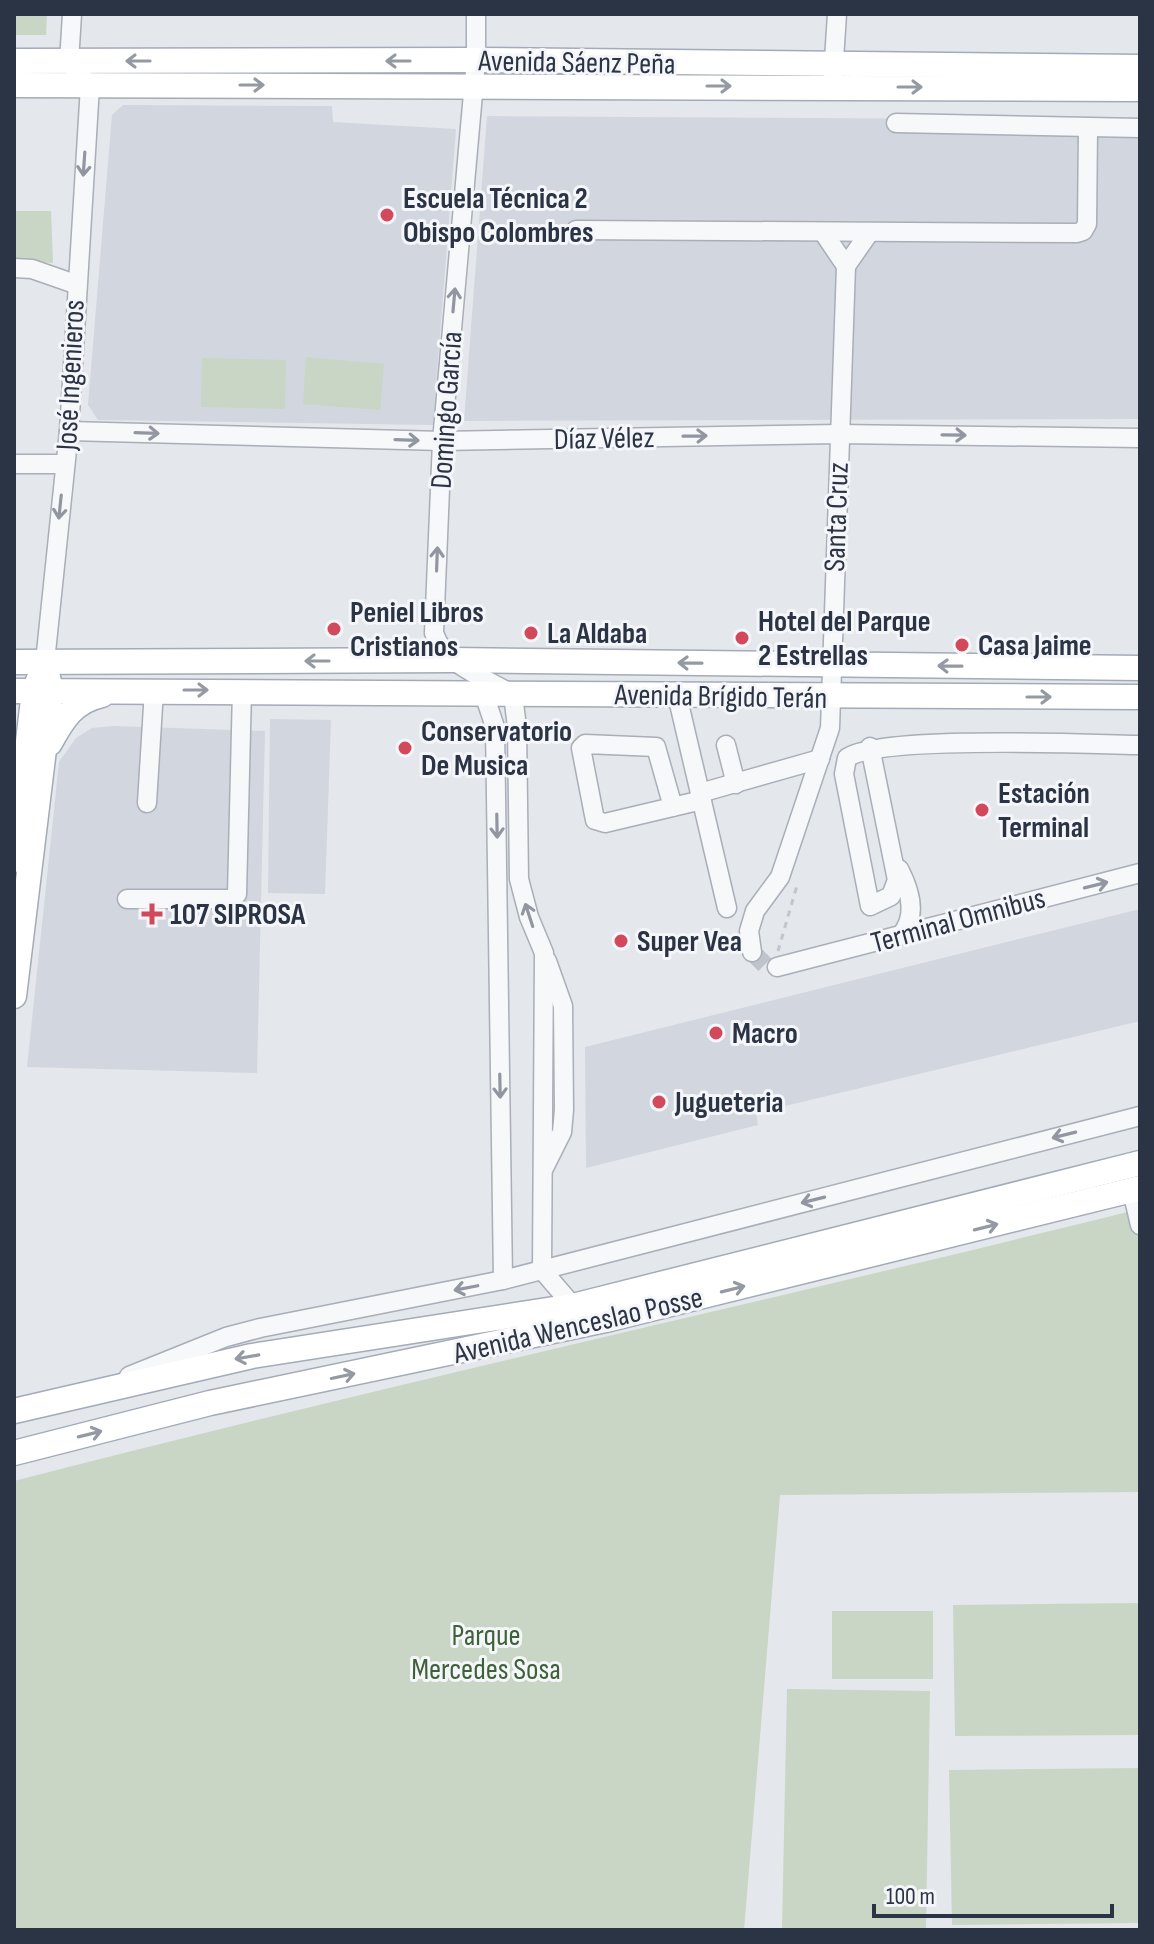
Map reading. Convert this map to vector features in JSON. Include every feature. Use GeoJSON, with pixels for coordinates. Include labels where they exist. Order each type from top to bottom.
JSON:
{"type":"FeatureCollection","features":[{"type":"Feature","properties":{"kind":"main road","name":"Avenida Sáenz Peña"},"geometry":{"type":"LineString","coordinates":[[14,61],[474,72],[833,76],[1140,89]]}},
{"type":"Feature","properties":{"kind":"main road","name":"Avenida Sáenz Peña"},"geometry":{"type":"LineString","coordinates":[[833,76],[1140,67]]}},
{"type":"Feature","properties":{"kind":"main road","name":"Avenida Sáenz Peña"},"geometry":{"type":"LineString","coordinates":[[14,85],[90,86],[474,72]]}},
{"type":"Feature","properties":{"kind":"main road","name":"Avenida Brígido Terán"},"geometry":{"type":"LineString","coordinates":[[14,662],[451,660],[1140,668]]}},
{"type":"Feature","properties":{"kind":"main road","name":"José Ingenieros"},"geometry":{"type":"LineString","coordinates":[[14,996],[34,762],[33,691],[45,662]]}},
{"type":"Feature","properties":{"kind":"main road","name":"Avenida Brígido Terán"},"geometry":{"type":"LineString","coordinates":[[33,691],[1140,697]]}},
{"type":"Feature","properties":{"kind":"main road"},"geometry":{"type":"LineString","coordinates":[[34,762],[68,712],[94,697],[120,691]]}},
{"type":"Feature","properties":{"kind":"main road"},"geometry":{"type":"LineString","coordinates":[[14,717],[34,762]]}},
{"type":"Feature","properties":{"kind":"main road","name":"José Ingenieros"},"geometry":{"type":"LineString","coordinates":[[14,860],[34,762]]}},
{"type":"Feature","properties":{"kind":"main road"},"geometry":{"type":"LineString","coordinates":[[14,1411],[252,1356],[573,1306],[1140,1163]]}},
{"type":"Feature","properties":{"kind":"main road","name":"Avenida Wenceslao Posse"},"geometry":{"type":"LineString","coordinates":[[21,1449],[210,1403],[610,1319],[1136,1190]]}},
{"type":"Feature","properties":{"kind":"street"},"geometry":{"type":"LineString","coordinates":[[72,14],[69,62],[90,86]]}},
{"type":"Feature","properties":{"kind":"street","name":"Domingo García"},"geometry":{"type":"LineString","coordinates":[[451,660],[438,646],[434,633],[442,441],[474,72],[476,14]]}},
{"type":"Feature","properties":{"kind":"street"},"geometry":{"type":"LineString","coordinates":[[833,76],[837,14]]}},
{"type":"Feature","properties":{"kind":"street","name":"José Ingenieros"},"geometry":{"type":"LineString","coordinates":[[45,662],[69,431],[75,284],[90,86]]}},
{"type":"Feature","properties":{"kind":"street"},"geometry":{"type":"LineString","coordinates":[[896,123],[1140,128]]}},
{"type":"Feature","properties":{"kind":"street"},"geometry":{"type":"LineString","coordinates":[[576,230],[869,233],[1083,231],[1087,224],[1088,129]]}},
{"type":"Feature","properties":{"kind":"street"},"geometry":{"type":"LineString","coordinates":[[823,232],[846,266],[869,233]]}},
{"type":"Feature","properties":{"kind":"street","name":"Santa Cruz"},"geometry":{"type":"LineString","coordinates":[[832,697],[846,266]]}},
{"type":"Feature","properties":{"kind":"street"},"geometry":{"type":"LineString","coordinates":[[14,268],[32,269],[75,284]]}},
{"type":"Feature","properties":{"kind":"street","name":"Díaz Vélez"},"geometry":{"type":"LineString","coordinates":[[69,431],[442,441],[839,434],[1140,438]]}},
{"type":"Feature","properties":{"kind":"street"},"geometry":{"type":"LineString","coordinates":[[14,464],[65,464]]}},
{"type":"Feature","properties":{"kind":"street"},"geometry":{"type":"LineString","coordinates":[[451,660],[513,695],[517,727],[519,879],[529,917],[544,953],[542,1270],[573,1306]]}},
{"type":"Feature","properties":{"kind":"street"},"geometry":{"type":"LineString","coordinates":[[147,803],[154,690]]}},
{"type":"Feature","properties":{"kind":"street"},"geometry":{"type":"LineString","coordinates":[[127,899],[231,899],[237,894],[242,690]]}},
{"type":"Feature","properties":{"kind":"street"},"geometry":{"type":"LineString","coordinates":[[484,694],[495,727],[503,1280]]}},
{"type":"Feature","properties":{"kind":"street"},"geometry":{"type":"LineString","coordinates":[[677,695],[727,908]]}},
{"type":"Feature","properties":{"kind":"street"},"geometry":{"type":"LineString","coordinates":[[752,952],[749,931],[755,911],[780,877],[830,728],[832,697]]}},
{"type":"Feature","properties":{"kind":"street"},"geometry":{"type":"LineString","coordinates":[[673,807],[656,747],[585,744],[581,748],[595,820],[605,823],[673,807],[736,784],[779,773],[789,766],[818,765]]}},
{"type":"Feature","properties":{"kind":"street"},"geometry":{"type":"LineString","coordinates":[[726,745],[736,784]]}},
{"type":"Feature","properties":{"kind":"street"},"geometry":{"type":"LineString","coordinates":[[870,747],[897,880],[891,896],[870,906],[844,774],[847,758],[870,747],[1140,745]]}},
{"type":"Feature","properties":{"kind":"street"},"geometry":{"type":"LineString","coordinates":[[896,864],[905,881],[911,911],[907,928],[900,936]]}},
{"type":"Feature","properties":{"kind":"street","name":"Terminal Omnibus"},"geometry":{"type":"LineString","coordinates":[[777,967],[1140,873]]}},
{"type":"Feature","properties":{"kind":"street"},"geometry":{"type":"LineString","coordinates":[[80,1395],[226,1337],[503,1280],[1140,1116]]}},
{"type":"Feature","properties":{"kind":"street"},"geometry":{"type":"LineString","coordinates":[[1136,1190],[1140,1225]]}},
{"type":"Feature","properties":{"kind":"shaded area"},"geometry":{"type":"Polygon","coordinates":[[[123,105],[332,106],[333,122],[456,129],[433,425],[98,420],[88,405],[112,115],[123,105]]]}},
{"type":"Feature","properties":{"kind":"shaded area"},"geometry":{"type":"Polygon","coordinates":[[[487,116],[1140,120],[1140,419],[464,421],[487,116]]]}},
{"type":"Feature","properties":{"kind":"shaded area"},"geometry":{"type":"Polygon","coordinates":[[[270,719],[331,720],[325,894],[268,893],[270,719]]]}},
{"type":"Feature","properties":{"kind":"shaded area","name":"107 SIPROSA"},"geometry":{"type":"Polygon","coordinates":[[[92,728],[265,731],[257,1073],[27,1067],[59,762],[76,738],[92,728]]]}},
{"type":"Feature","properties":{"kind":"shaded area"},"geometry":{"type":"Polygon","coordinates":[[[1140,909],[1140,1021],[756,1113],[758,1125],[586,1168],[585,1047],[1140,909]]]}},
{"type":"Feature","properties":{"kind":"green space"},"geometry":{"type":"Polygon","coordinates":[[[14,14],[47,14],[46,35],[14,35],[14,14]]]}},
{"type":"Feature","properties":{"kind":"green space"},"geometry":{"type":"Polygon","coordinates":[[[14,211],[51,211],[53,263],[14,260],[14,211]]]}},
{"type":"Feature","properties":{"kind":"green space"},"geometry":{"type":"Polygon","coordinates":[[[306,357],[384,364],[380,410],[303,404],[306,357]]]}},
{"type":"Feature","properties":{"kind":"green space"},"geometry":{"type":"Polygon","coordinates":[[[202,358],[286,360],[285,409],[201,407],[202,358]]]}},
{"type":"Feature","properties":{"kind":"green space","name":"Parque Mercedes Sosa"},"geometry":{"type":"Polygon","coordinates":[[[1140,1209],[1140,1492],[780,1495],[744,1930],[14,1930],[14,1481],[1140,1209]]]}},
{"type":"Feature","properties":{"kind":"green space"},"geometry":{"type":"Polygon","coordinates":[[[1140,1603],[1140,1735],[955,1736],[953,1605],[1140,1603]]]}},
{"type":"Feature","properties":{"kind":"green space"},"geometry":{"type":"Polygon","coordinates":[[[832,1611],[933,1611],[933,1679],[832,1679],[832,1611]]]}},
{"type":"Feature","properties":{"kind":"green space"},"geometry":{"type":"Polygon","coordinates":[[[787,1689],[930,1691],[926,1930],[782,1930],[787,1689]]]}},
{"type":"Feature","properties":{"kind":"green space"},"geometry":{"type":"Polygon","coordinates":[[[1140,1768],[1140,1923],[952,1925],[949,1770],[1140,1768]]]}},
{"type":"Feature","properties":{"kind":"tunnel"},"geometry":{"type":"LineString","coordinates":[[752,952],[766,966],[777,967]]}},
{"type":"Feature","properties":{"kind":"place","name":"Escuela Técnica 2 Obispo Colombres"},"geometry":{"type":"Point","coordinates":[387,215]}},
{"type":"Feature","properties":{"kind":"place","name":"Peniel Libros Cristianos"},"geometry":{"type":"Point","coordinates":[334,629]}},
{"type":"Feature","properties":{"kind":"place","name":"La Aldaba"},"geometry":{"type":"Point","coordinates":[531,633]}},
{"type":"Feature","properties":{"kind":"place","name":"Hotel del Parque 2 Estrellas"},"geometry":{"type":"Point","coordinates":[742,638]}},
{"type":"Feature","properties":{"kind":"place","name":"Casa Jaime"},"geometry":{"type":"Point","coordinates":[962,645]}},
{"type":"Feature","properties":{"kind":"place","name":"Conservatorio De Musica"},"geometry":{"type":"Point","coordinates":[405,748]}},
{"type":"Feature","properties":{"kind":"place","name":"Estación Terminal"},"geometry":{"type":"Point","coordinates":[982,810]}},
{"type":"Feature","properties":{"kind":"place","name":"107 SIPROSA"},"geometry":{"type":"Point","coordinates":[152,914]}},
{"type":"Feature","properties":{"kind":"place","name":"Super Vea"},"geometry":{"type":"Point","coordinates":[621,941]}},
{"type":"Feature","properties":{"kind":"place","name":"Macro"},"geometry":{"type":"Point","coordinates":[716,1033]}},
{"type":"Feature","properties":{"kind":"place","name":"Jugueteria"},"geometry":{"type":"Point","coordinates":[659,1102]}}]}
